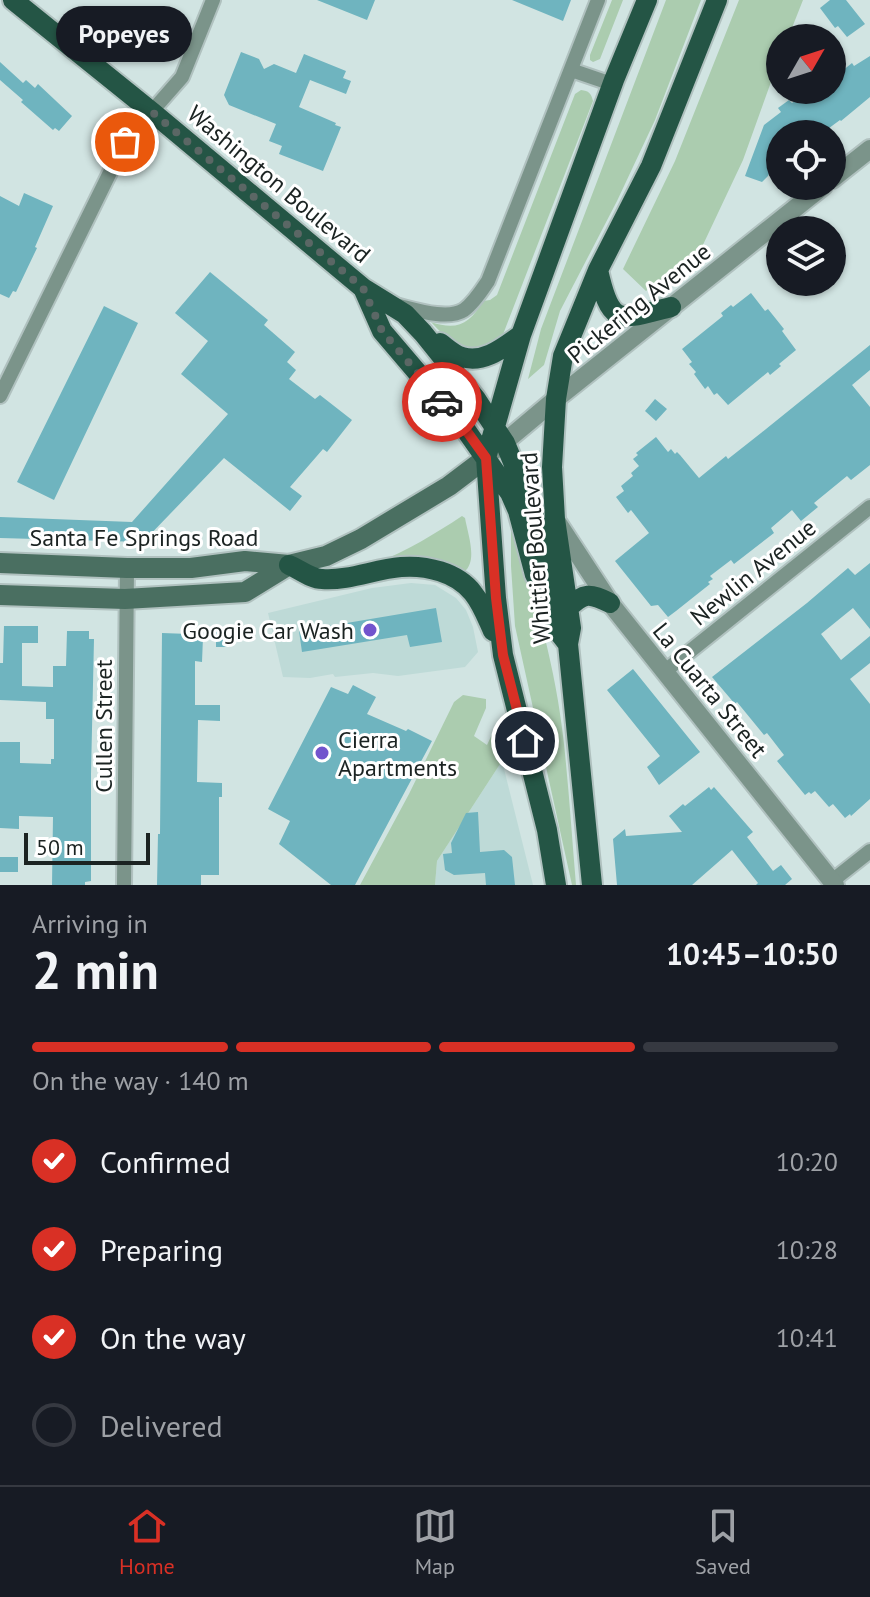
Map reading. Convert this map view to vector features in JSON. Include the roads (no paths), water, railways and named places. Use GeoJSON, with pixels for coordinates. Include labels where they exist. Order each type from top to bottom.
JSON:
{"type":"FeatureCollection","features":[{"type":"Feature","properties":{"kind":"main road","name":"Washington Boulevard"},"geometry":{"type":"LineString","coordinates":[[13,0],[363,288],[405,314],[423,333],[476,399],[500,435],[532,508],[559,607]]}},
{"type":"Feature","properties":{"kind":"main road","name":"Whittier Boulevard"},"geometry":{"type":"LineString","coordinates":[[556,885],[547,830],[503,655],[486,458],[500,435],[521,335],[612,84],[647,0]]}},
{"type":"Feature","properties":{"kind":"main road","name":"Whittier Boulevard"},"geometry":{"type":"LineString","coordinates":[[592,885],[568,644],[571,628],[559,607],[552,467],[556,399],[563,356],[598,270],[651,166],[717,0]]}},
{"type":"Feature","properties":{"kind":"main road"},"geometry":{"type":"LineString","coordinates":[[598,270],[607,304],[621,316],[632,317],[671,307]]}},
{"type":"Feature","properties":{"kind":"main road","name":"Washington Boulevard"},"geometry":{"type":"LineString","coordinates":[[363,288],[382,331],[463,426],[510,493],[518,511],[538,587],[559,607]]}},
{"type":"Feature","properties":{"kind":"main road"},"geometry":{"type":"LineString","coordinates":[[423,333],[460,357],[479,359],[498,351],[521,335]]}},
{"type":"Feature","properties":{"kind":"main road","name":"Santa Fe Springs Road"},"geometry":{"type":"LineString","coordinates":[[0,595],[125,599],[245,592],[289,565],[326,556],[361,539],[449,486],[486,458]]}},
{"type":"Feature","properties":{"kind":"main road","name":"Santa Fe Springs Road"},"geometry":{"type":"LineString","coordinates":[[0,563],[127,568],[191,568],[245,561],[289,565]]}},
{"type":"Feature","properties":{"kind":"main road"},"geometry":{"type":"LineString","coordinates":[[289,565],[319,579],[355,577],[400,567],[432,568],[460,581],[471,590],[486,614],[503,655]]}},
{"type":"Feature","properties":{"kind":"main road"},"geometry":{"type":"LineString","coordinates":[[559,607],[587,595],[610,603]]}},
{"type":"Feature","properties":{"kind":"street"},"geometry":{"type":"LineString","coordinates":[[0,396],[125,142],[182,77],[213,0]]}},
{"type":"Feature","properties":{"kind":"street"},"geometry":{"type":"LineString","coordinates":[[387,303],[453,314],[464,310],[488,281],[598,0]]}},
{"type":"Feature","properties":{"kind":"street"},"geometry":{"type":"LineString","coordinates":[[571,70],[612,84]]}},
{"type":"Feature","properties":{"kind":"street"},"geometry":{"type":"LineString","coordinates":[[846,168],[870,149]]}},
{"type":"Feature","properties":{"kind":"street","name":"Pickering Avenue"},"geometry":{"type":"LineString","coordinates":[[500,435],[556,399],[805,200]]}},
{"type":"Feature","properties":{"kind":"street","name":"Newlin Avenue"},"geometry":{"type":"LineString","coordinates":[[664,672],[870,507]]}},
{"type":"Feature","properties":{"kind":"street","name":"La Cuarta Street"},"geometry":{"type":"LineString","coordinates":[[555,519],[610,603],[834,883]]}},
{"type":"Feature","properties":{"kind":"street","name":"Cullen Street"},"geometry":{"type":"LineString","coordinates":[[124,885],[127,568]]}},
{"type":"Feature","properties":{"kind":"street"},"geometry":{"type":"LineString","coordinates":[[834,883],[870,851]]}},
{"type":"Feature","properties":{"kind":"place","name":"Popeyes"},"geometry":{"type":"Point","coordinates":[125,142]}},
{"type":"Feature","properties":{"kind":"place","name":"Googie Car Wash"},"geometry":{"type":"Point","coordinates":[370,630]}},
{"type":"Feature","properties":{"kind":"place","name":"Cierra Apartments"},"geometry":{"type":"Point","coordinates":[322,753]}}]}
